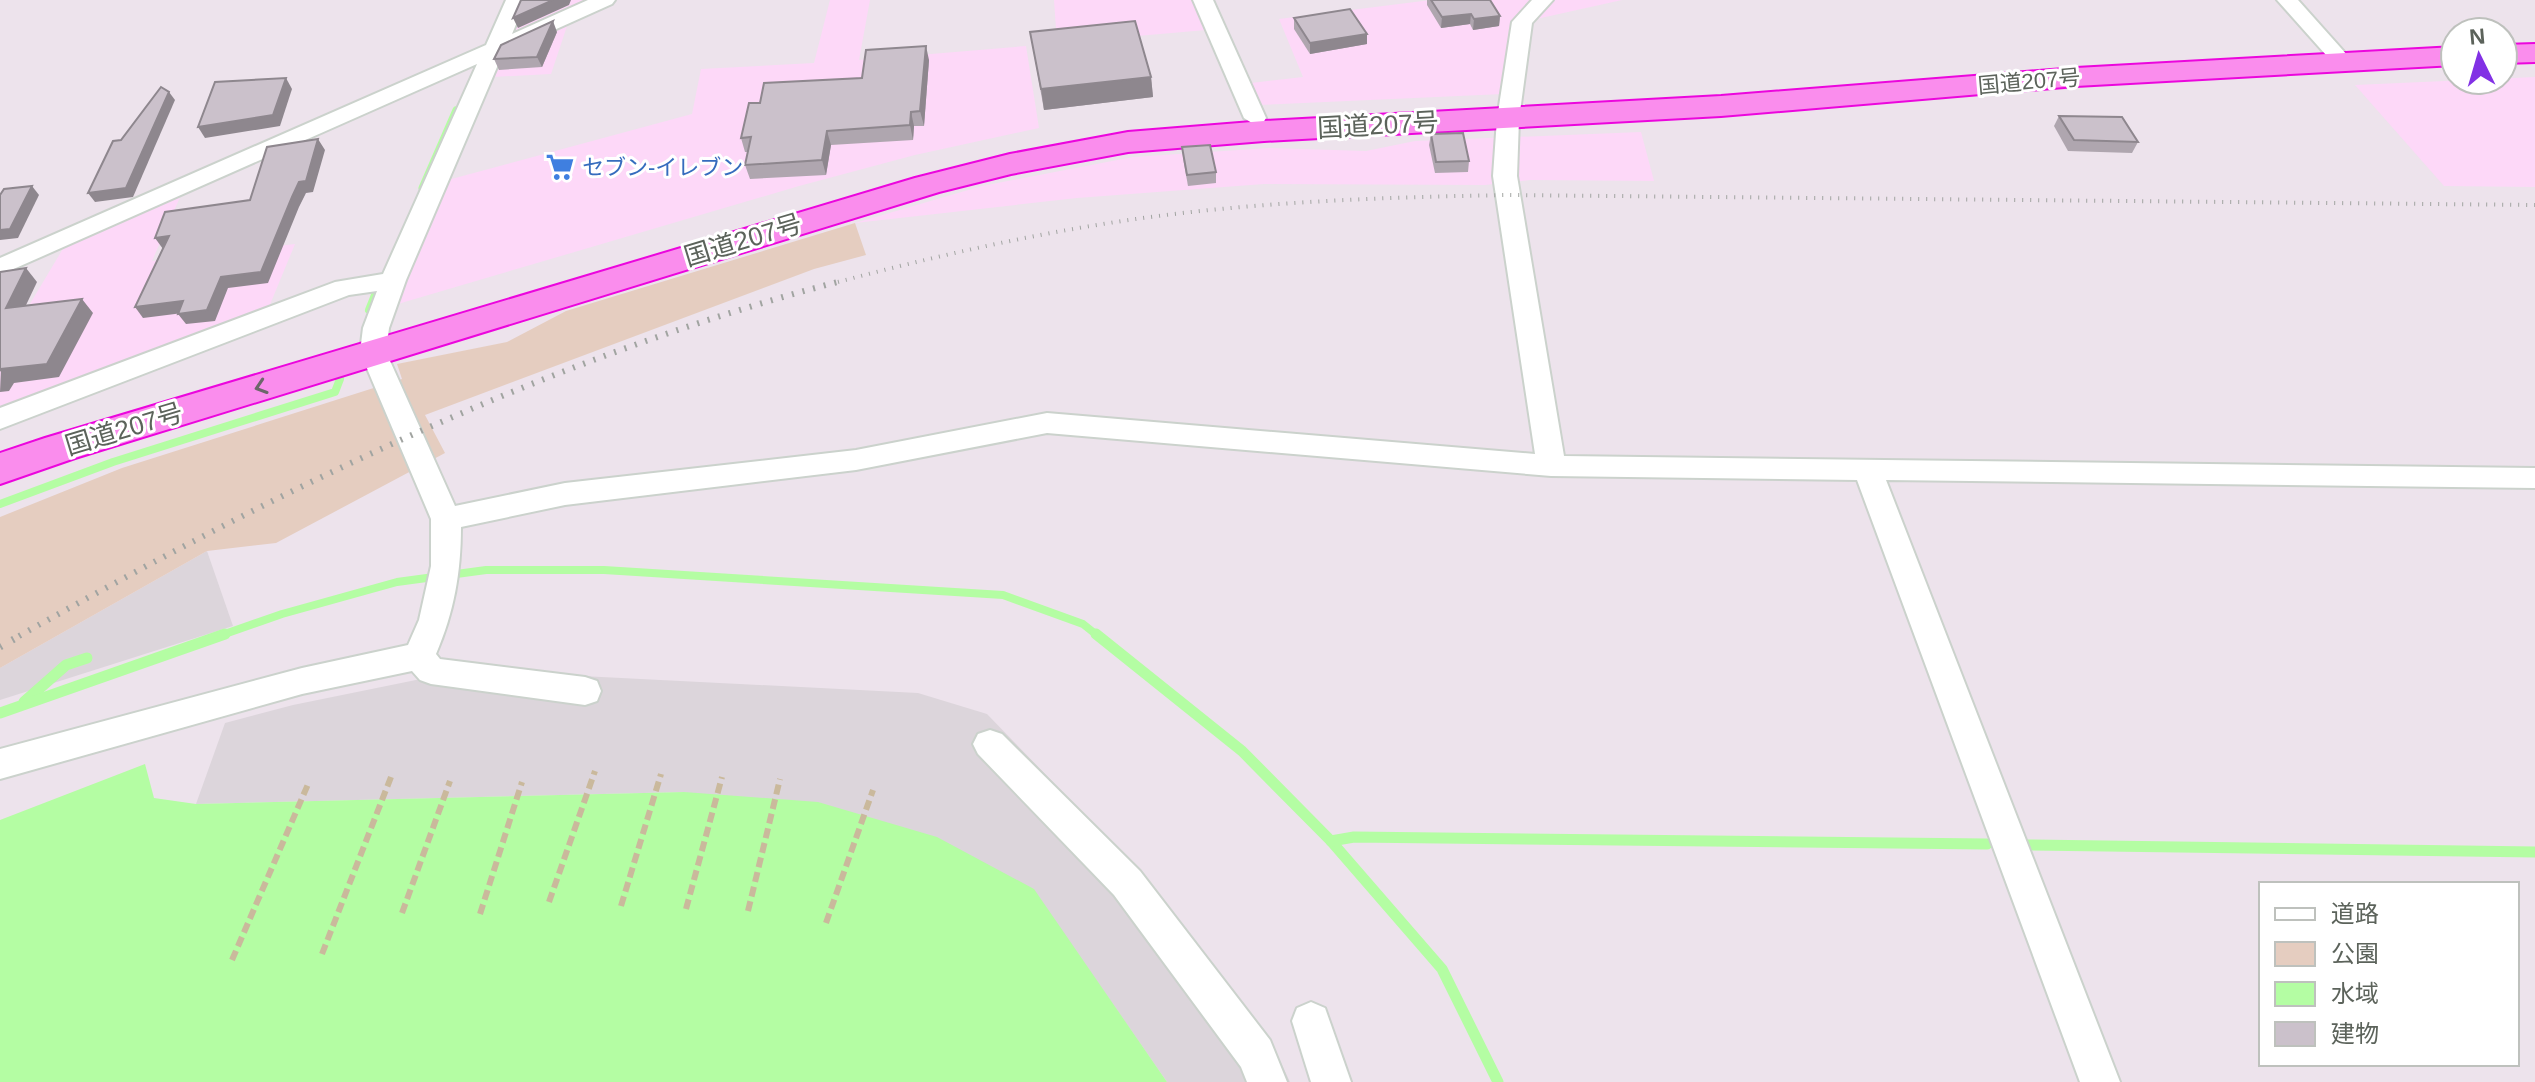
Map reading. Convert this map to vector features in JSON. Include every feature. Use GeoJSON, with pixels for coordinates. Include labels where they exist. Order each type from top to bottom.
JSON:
{"type":"FeatureCollection","features":[{"type":"Feature","properties":{"kind":"highway","name":"国道207号"},"geometry":{"type":"LineString","coordinates":[[0,446],[98,410],[374,340],[866,202],[1010,164],[1128,142],[1264,131],[1721,106],[2076,77],[2439,57]]}},
{"type":"Feature","properties":{"kind":"highway","name":"国道207号"},"geometry":{"type":"LineString","coordinates":[[0,469],[374,340],[919,169],[1073,137],[1162,125],[1255,118],[1508,119]]}},
{"type":"Feature","properties":{"kind":"street"},"geometry":{"type":"LineString","coordinates":[[419,656],[435,620],[444,576],[446,519],[374,340],[393,280],[516,0]]}},
{"type":"Feature","properties":{"kind":"street"},"geometry":{"type":"LineString","coordinates":[[0,267],[605,0]]}},
{"type":"Feature","properties":{"kind":"street"},"geometry":{"type":"LineString","coordinates":[[1203,0],[1255,118]]}},
{"type":"Feature","properties":{"kind":"street"},"geometry":{"type":"LineString","coordinates":[[1543,0],[1522,22],[1508,119],[1505,176],[1551,466]]}},
{"type":"Feature","properties":{"kind":"street"},"geometry":{"type":"LineString","coordinates":[[2287,0],[2341,60]]}},
{"type":"Feature","properties":{"kind":"street"},"geometry":{"type":"LineString","coordinates":[[0,419],[344,288],[393,280]]}},
{"type":"Feature","properties":{"kind":"street"},"geometry":{"type":"LineString","coordinates":[[446,519],[565,494],[856,460],[1047,423],[1551,466],[2535,478]]}},
{"type":"Feature","properties":{"kind":"street"},"geometry":{"type":"LineString","coordinates":[[1868,471],[2100,1082]]}},
{"type":"Feature","properties":{"kind":"street"},"geometry":{"type":"LineString","coordinates":[[419,656],[431,671],[585,691]]}},
{"type":"Feature","properties":{"kind":"street"},"geometry":{"type":"LineString","coordinates":[[0,764],[302,681],[419,656]]}},
{"type":"Feature","properties":{"kind":"street"},"geometry":{"type":"LineString","coordinates":[[990,744],[1127,883],[1256,1054],[1267,1082]]}},
{"type":"Feature","properties":{"kind":"street"},"geometry":{"type":"LineString","coordinates":[[1311,1021],[1331,1082]]}},
{"type":"Feature","properties":{"kind":"path"},"geometry":{"type":"LineString","coordinates":[[549,902],[595,771]]}},
{"type":"Feature","properties":{"kind":"path"},"geometry":{"type":"LineString","coordinates":[[621,906],[661,774]]}},
{"type":"Feature","properties":{"kind":"path"},"geometry":{"type":"LineString","coordinates":[[322,954],[391,777]]}},
{"type":"Feature","properties":{"kind":"path"},"geometry":{"type":"LineString","coordinates":[[686,909],[722,777]]}},
{"type":"Feature","properties":{"kind":"path"},"geometry":{"type":"LineString","coordinates":[[748,911],[780,779]]}},
{"type":"Feature","properties":{"kind":"path"},"geometry":{"type":"LineString","coordinates":[[402,913],[450,781]]}},
{"type":"Feature","properties":{"kind":"path"},"geometry":{"type":"LineString","coordinates":[[232,960],[309,782]]}},
{"type":"Feature","properties":{"kind":"path"},"geometry":{"type":"LineString","coordinates":[[480,914],[522,782]]}},
{"type":"Feature","properties":{"kind":"path"},"geometry":{"type":"LineString","coordinates":[[826,923],[873,790]]}},
{"type":"Feature","properties":{"kind":"shaded area"},"geometry":{"type":"Polygon","coordinates":[[[526,0],[584,0],[567,26],[551,74],[492,77],[526,0]]]}},
{"type":"Feature","properties":{"kind":"shaded area"},"geometry":{"type":"Polygon","coordinates":[[[830,0],[870,0],[859,60],[1026,46],[1039,128],[915,155],[799,186],[391,306],[444,181],[692,114],[701,69],[814,63],[830,0]]]}},
{"type":"Feature","properties":{"kind":"shaded area"},"geometry":{"type":"Polygon","coordinates":[[[1054,0],[1194,0],[1206,30],[1057,43],[1054,0]]]}},
{"type":"Feature","properties":{"kind":"shaded area"},"geometry":{"type":"Polygon","coordinates":[[[1431,0],[1622,0],[1514,24],[1503,94],[1259,105],[1251,83],[1303,77],[1279,19],[1431,0]]]}},
{"type":"Feature","properties":{"kind":"shaded area"},"geometry":{"type":"Polygon","coordinates":[[[2535,77],[2535,187],[2444,186],[2355,85],[2439,81],[2439,96],[2519,96],[2519,78],[2535,77]]]}},
{"type":"Feature","properties":{"kind":"shaded area"},"geometry":{"type":"Polygon","coordinates":[[[1641,132],[1654,181],[1530,180],[1485,185],[1264,184],[1077,198],[855,223],[982,186],[1133,157],[1269,148],[1366,151],[1415,141],[1641,132]]]}},
{"type":"Feature","properties":{"kind":"shaded area"},"geometry":{"type":"Polygon","coordinates":[[[181,195],[152,261],[295,244],[269,307],[0,428],[0,354],[64,247],[181,195]]]}},
{"type":"Feature","properties":{"kind":"shaded area"},"geometry":{"type":"Polygon","coordinates":[[[207,551],[233,626],[0,700],[0,668],[207,551]]]}},
{"type":"Feature","properties":{"kind":"shaded area"},"geometry":{"type":"Polygon","coordinates":[[[465,670],[918,693],[987,714],[1143,875],[1273,1046],[1290,1082],[1167,1082],[1033,889],[684,792],[196,804],[225,723],[293,705],[465,670]]]}},
{"type":"Feature","properties":{"kind":"green space"},"geometry":{"type":"Polygon","coordinates":[[[855,223],[866,255],[814,269],[425,415],[445,453],[276,543],[207,551],[0,668],[0,517],[122,468],[402,379],[397,364],[507,342],[566,311],[855,223]]]}},
{"type":"Feature","properties":{"kind":"water"},"geometry":{"type":"Polygon","coordinates":[[[145,764],[154,798],[196,804],[684,792],[818,802],[937,837],[1034,889],[1167,1082],[0,1082],[0,820],[145,764]]]}},
{"type":"Feature","properties":{"kind":"building"},"geometry":{"type":"Polygon","coordinates":[[[521,0],[553,0],[513,18],[521,0]]]}},
{"type":"Feature","properties":{"kind":"building"},"geometry":{"type":"Polygon","coordinates":[[[1431,0],[1490,0],[1500,16],[1474,19],[1471,14],[1442,17],[1431,0]]]}},
{"type":"Feature","properties":{"kind":"building"},"geometry":{"type":"Polygon","coordinates":[[[1350,9],[1367,34],[1310,43],[1294,18],[1350,9]]]}},
{"type":"Feature","properties":{"kind":"building"},"geometry":{"type":"Polygon","coordinates":[[[553,21],[537,57],[494,59],[501,45],[553,21]]]}},
{"type":"Feature","properties":{"kind":"building"},"geometry":{"type":"Polygon","coordinates":[[[1135,21],[1151,77],[1041,89],[1030,32],[1135,21]]]}},
{"type":"Feature","properties":{"kind":"building"},"geometry":{"type":"Polygon","coordinates":[[[926,46],[920,111],[911,112],[910,125],[827,131],[822,160],[745,165],[751,137],[741,138],[749,103],[760,103],[764,83],[862,78],[866,50],[926,46]]]}},
{"type":"Feature","properties":{"kind":"building"},"geometry":{"type":"Polygon","coordinates":[[[286,78],[273,115],[198,127],[215,82],[286,78]]]}},
{"type":"Feature","properties":{"kind":"building"},"geometry":{"type":"Polygon","coordinates":[[[161,87],[169,92],[126,188],[88,193],[113,141],[121,140],[161,87]]]}},
{"type":"Feature","properties":{"kind":"building"},"geometry":{"type":"Polygon","coordinates":[[[2059,116],[2122,117],[2138,142],[2074,140],[2059,116]]]}},
{"type":"Feature","properties":{"kind":"building"},"geometry":{"type":"Polygon","coordinates":[[[1463,133],[1469,161],[1436,162],[1431,134],[1463,133]]]}},
{"type":"Feature","properties":{"kind":"building"},"geometry":{"type":"Polygon","coordinates":[[[318,139],[306,181],[299,182],[261,272],[221,277],[207,310],[178,314],[183,301],[135,307],[169,236],[155,238],[165,212],[250,200],[267,147],[318,139]]]}},
{"type":"Feature","properties":{"kind":"building"},"geometry":{"type":"Polygon","coordinates":[[[1210,145],[1216,172],[1187,175],[1182,147],[1210,145]]]}},
{"type":"Feature","properties":{"kind":"building"},"geometry":{"type":"Polygon","coordinates":[[[32,186],[10,229],[0,230],[0,195],[4,189],[32,186]]]}},
{"type":"Feature","properties":{"kind":"building"},"geometry":{"type":"Polygon","coordinates":[[[26,268],[6,308],[82,299],[47,364],[0,371],[0,272],[26,268]]]}},
{"type":"Feature","properties":{"kind":"waterway"},"geometry":{"type":"LineString","coordinates":[[422,188],[456,110]]}},
{"type":"Feature","properties":{"kind":"waterway"},"geometry":{"type":"LineString","coordinates":[[369,310],[375,295]]}},
{"type":"Feature","properties":{"kind":"waterway"},"geometry":{"type":"LineString","coordinates":[[0,504],[113,462],[335,392],[340,379]]}},
{"type":"Feature","properties":{"kind":"waterway"},"geometry":{"type":"LineString","coordinates":[[219,636],[282,614],[397,582],[486,570],[604,570],[1003,595],[1083,624],[1098,636]]}},
{"type":"Feature","properties":{"kind":"waterway"},"geometry":{"type":"LineString","coordinates":[[0,713],[225,634]]}},
{"type":"Feature","properties":{"kind":"waterway"},"geometry":{"type":"LineString","coordinates":[[1096,634],[1242,751],[1331,841]]}},
{"type":"Feature","properties":{"kind":"waterway"},"geometry":{"type":"LineString","coordinates":[[24,702],[66,665],[87,658]]}},
{"type":"Feature","properties":{"kind":"waterway"},"geometry":{"type":"LineString","coordinates":[[1331,841],[1354,837],[1987,844]]}},
{"type":"Feature","properties":{"kind":"waterway"},"geometry":{"type":"LineString","coordinates":[[1331,841],[1442,969],[1498,1082]]}},
{"type":"Feature","properties":{"kind":"waterway"},"geometry":{"type":"LineString","coordinates":[[2026,845],[2535,852]]}},
{"type":"Feature","properties":{"kind":"railway"},"geometry":{"type":"LineString","coordinates":[[838,282],[1077,228],[1245,207],[1377,199],[1509,195],[2535,205]]}},
{"type":"Feature","properties":{"kind":"railway"},"geometry":{"type":"LineString","coordinates":[[19,636],[218,529],[421,431],[629,347],[736,311],[845,280]]}},
{"type":"Feature","properties":{"kind":"railway"},"geometry":{"type":"LineString","coordinates":[[0,647],[23,634]]}},
{"type":"Feature","properties":{"kind":"place","name":"セブン-イレブン"},"geometry":{"type":"Point","coordinates":[560,167]}}]}
